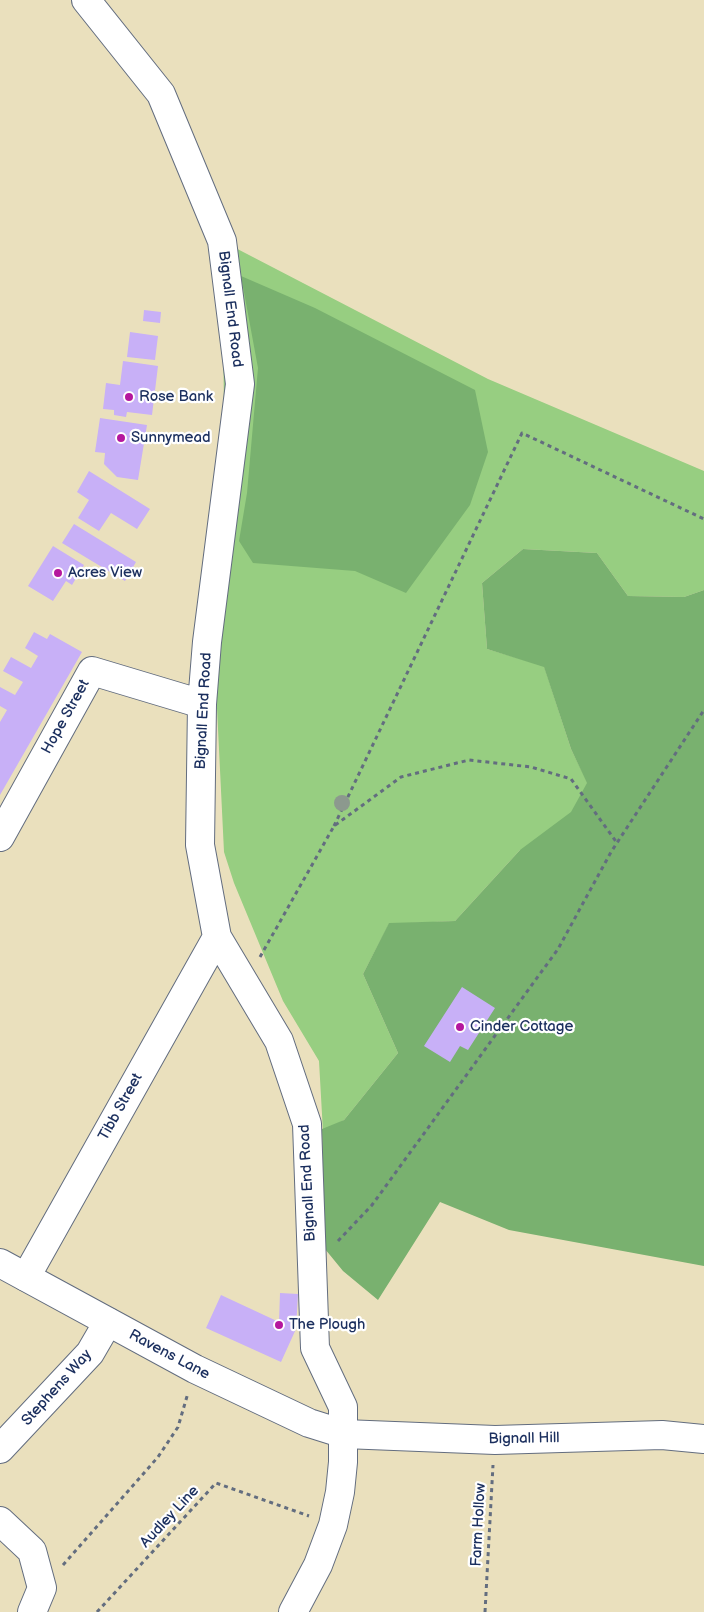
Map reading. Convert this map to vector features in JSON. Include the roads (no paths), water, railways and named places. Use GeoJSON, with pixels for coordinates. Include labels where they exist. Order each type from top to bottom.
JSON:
{"type":"FeatureCollection","features":[{"type":"Feature","properties":{"kind":"street","name":"Bignall End Road"},"geometry":{"type":"LineString","coordinates":[[86,0],[161,94],[222,242],[240,384],[207,642],[202,704],[200,845],[217,937],[279,1040],[307,1124],[315,1348],[343,1407],[344,1434],[340,1492],[333,1525],[318,1565],[293,1612]]}},
{"type":"Feature","properties":{"kind":"street","name":"Hope Street"},"geometry":{"type":"LineString","coordinates":[[0,837],[92,671],[202,704]]}},
{"type":"Feature","properties":{"kind":"street","name":"Tibb Street"},"geometry":{"type":"LineString","coordinates":[[26,1277],[217,937]]}},
{"type":"Feature","properties":{"kind":"street","name":"Ravens Lane"},"geometry":{"type":"LineString","coordinates":[[0,1263],[195,1369],[300,1419],[344,1434]]}},
{"type":"Feature","properties":{"kind":"street","name":"Stephens Way"},"geometry":{"type":"LineString","coordinates":[[0,1449],[90,1353],[108,1322]]}},
{"type":"Feature","properties":{"kind":"street","name":"Bignall Hill"},"geometry":{"type":"LineString","coordinates":[[344,1434],[495,1440],[662,1435],[704,1439]]}},
{"type":"Feature","properties":{"kind":"street"},"geometry":{"type":"LineString","coordinates":[[0,1522],[32,1551],[37,1600]]}},
{"type":"Feature","properties":{"kind":"place","name":"Rose Bank"},"geometry":{"type":"Point","coordinates":[129,397]}},
{"type":"Feature","properties":{"kind":"place","name":"Sunnymead"},"geometry":{"type":"Point","coordinates":[121,438]}},
{"type":"Feature","properties":{"kind":"place","name":"Acres View"},"geometry":{"type":"Point","coordinates":[58,573]}},
{"type":"Feature","properties":{"kind":"place","name":"Cinder Cottage"},"geometry":{"type":"Point","coordinates":[460,1027]}},
{"type":"Feature","properties":{"kind":"place","name":"The Plough"},"geometry":{"type":"Point","coordinates":[279,1325]}}]}
